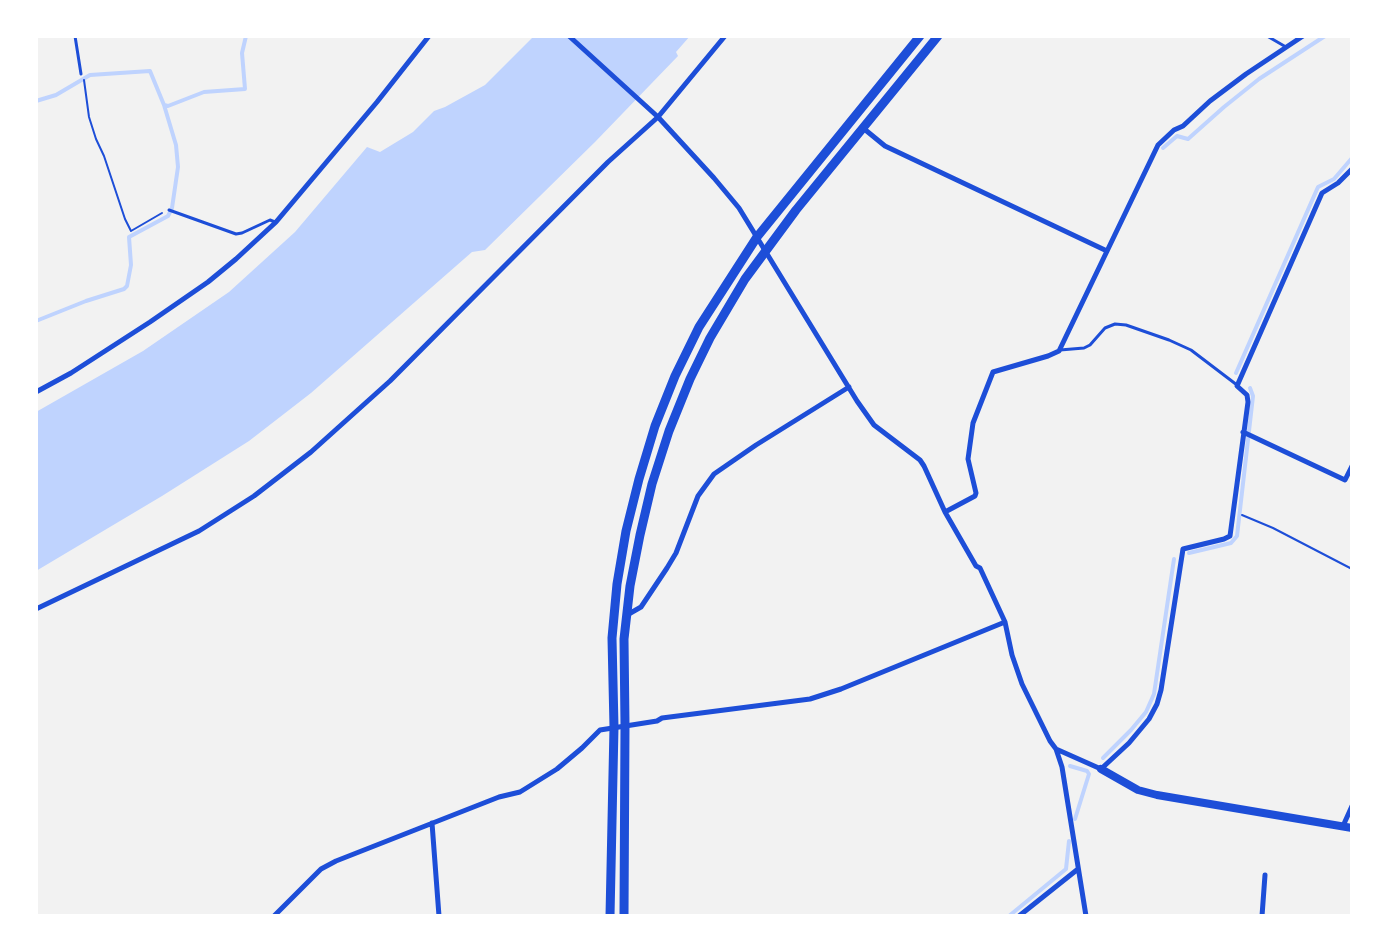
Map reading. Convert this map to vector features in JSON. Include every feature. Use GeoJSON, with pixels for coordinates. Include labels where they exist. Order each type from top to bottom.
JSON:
{"type":"FeatureCollection","features":[{"type":"Feature","properties":{"kind":"main road"},"geometry":{"type":"LineString","coordinates":[[610,916],[614,727],[612,638],[617,584],[626,532],[655,426],[675,376],[699,327],[757,237],[920,36]]}},
{"type":"Feature","properties":{"kind":"main road"},"geometry":{"type":"LineString","coordinates":[[624,916],[624,639],[630,586],[640,535],[652,484],[669,431],[690,379],[710,338],[726,308],[765,250],[938,36]]}},
{"type":"Feature","properties":{"kind":"street"},"geometry":{"type":"LineString","coordinates":[[36,392],[71,373],[150,322],[208,282],[236,259],[276,222],[430,36]]}},
{"type":"Feature","properties":{"kind":"street"},"geometry":{"type":"LineString","coordinates":[[569,36],[658,118],[739,208],[857,401],[874,425],[920,460],[924,466],[945,512],[976,566],[980,568],[1006,622],[1012,656],[1022,684],[1050,741],[1056,749],[1062,767],[1086,916]]}},
{"type":"Feature","properties":{"kind":"street"},"geometry":{"type":"LineString","coordinates":[[36,609],[199,531],[254,496],[311,452],[390,381],[608,162],[658,118],[725,36]]}},
{"type":"Feature","properties":{"kind":"street"},"geometry":{"type":"LineString","coordinates":[[945,512],[975,496],[976,493],[968,459],[973,423],[993,372],[1048,356],[1059,350],[1158,145],[1210,101],[1302,36]]}},
{"type":"Feature","properties":{"kind":"street"},"geometry":{"type":"LineString","coordinates":[[863,128],[886,146],[1107,251]]}},
{"type":"Feature","properties":{"kind":"street"},"geometry":{"type":"LineString","coordinates":[[1101,769],[1129,743],[1150,719],[1157,704],[1161,690],[1183,549],[1230,536],[1247,433],[1247,395],[1238,386],[1322,193],[1338,183],[1352,169]]}},
{"type":"Feature","properties":{"kind":"street"},"geometry":{"type":"LineString","coordinates":[[627,615],[640,608],[667,568],[676,553],[698,496],[714,474],[756,444],[849,387]]}},
{"type":"Feature","properties":{"kind":"street"},"geometry":{"type":"LineString","coordinates":[[1247,433],[1345,480],[1352,466]]}},
{"type":"Feature","properties":{"kind":"street"},"geometry":{"type":"LineString","coordinates":[[274,916],[321,869],[336,861],[499,797],[520,792],[539,782],[568,760],[596,732],[625,725],[657,721],[662,718],[810,699],[841,689],[1006,622]]}},
{"type":"Feature","properties":{"kind":"street"},"geometry":{"type":"LineString","coordinates":[[1056,749],[1101,769],[1138,790],[1157,795],[1352,828]]}},
{"type":"Feature","properties":{"kind":"street"},"geometry":{"type":"LineString","coordinates":[[1343,826],[1352,806]]}},
{"type":"Feature","properties":{"kind":"street"},"geometry":{"type":"LineString","coordinates":[[432,824],[440,916]]}},
{"type":"Feature","properties":{"kind":"street"},"geometry":{"type":"LineString","coordinates":[[1020,916],[1078,869]]}},
{"type":"Feature","properties":{"kind":"street"},"geometry":{"type":"LineString","coordinates":[[1262,916],[1265,875]]}},
{"type":"Feature","properties":{"kind":"lane"},"geometry":{"type":"LineString","coordinates":[[75,36],[81,74]]}},
{"type":"Feature","properties":{"kind":"lane"},"geometry":{"type":"LineString","coordinates":[[1267,36],[1287,47]]}},
{"type":"Feature","properties":{"kind":"lane"},"geometry":{"type":"LineString","coordinates":[[171,210],[236,234],[270,220],[276,222]]}},
{"type":"Feature","properties":{"kind":"lane"},"geometry":{"type":"LineString","coordinates":[[1059,350],[1084,348],[1090,345],[1106,328],[1115,324],[1126,325],[1170,340],[1191,350],[1238,386]]}},
{"type":"Feature","properties":{"kind":"path"},"geometry":{"type":"LineString","coordinates":[[84,80],[89,117],[125,220],[131,231],[171,210]]}},
{"type":"Feature","properties":{"kind":"path"},"geometry":{"type":"LineString","coordinates":[[1240,515],[1273,528],[1352,569]]}},
{"type":"Feature","properties":{"kind":"water"},"geometry":{"type":"Polygon","coordinates":[[[534,36],[690,36],[676,52],[678,56],[595,142],[485,250],[472,252],[311,393],[249,441],[162,496],[36,571],[36,412],[143,351],[229,292],[295,232],[367,147],[380,152],[413,132],[434,111],[485,85],[534,36]]]}},
{"type":"Feature","properties":{"kind":"waterway"},"geometry":{"type":"LineString","coordinates":[[164,105],[168,106],[204,92],[245,89],[242,53],[246,36]]}},
{"type":"Feature","properties":{"kind":"waterway"},"geometry":{"type":"LineString","coordinates":[[1163,148],[1177,136],[1188,139],[1259,79],[1325,36]]}},
{"type":"Feature","properties":{"kind":"waterway"},"geometry":{"type":"LineString","coordinates":[[36,101],[56,95],[90,75],[150,71],[164,105],[176,145],[178,167],[172,208],[168,216],[129,237],[131,265],[127,286],[124,289],[86,301],[36,321]]}},
{"type":"Feature","properties":{"kind":"waterway"},"geometry":{"type":"LineString","coordinates":[[1236,373],[1318,187],[1334,179],[1352,158]]}},
{"type":"Feature","properties":{"kind":"waterway"},"geometry":{"type":"LineString","coordinates":[[1189,553],[1231,543],[1237,536],[1253,396],[1250,388]]}},
{"type":"Feature","properties":{"kind":"waterway"},"geometry":{"type":"LineString","coordinates":[[1103,758],[1146,712],[1154,694],[1174,559]]}},
{"type":"Feature","properties":{"kind":"waterway"},"geometry":{"type":"LineString","coordinates":[[1070,766],[1087,771],[1089,774],[1075,819]]}},
{"type":"Feature","properties":{"kind":"waterway"},"geometry":{"type":"LineString","coordinates":[[1009,916],[1066,869],[1069,841]]}}]}
